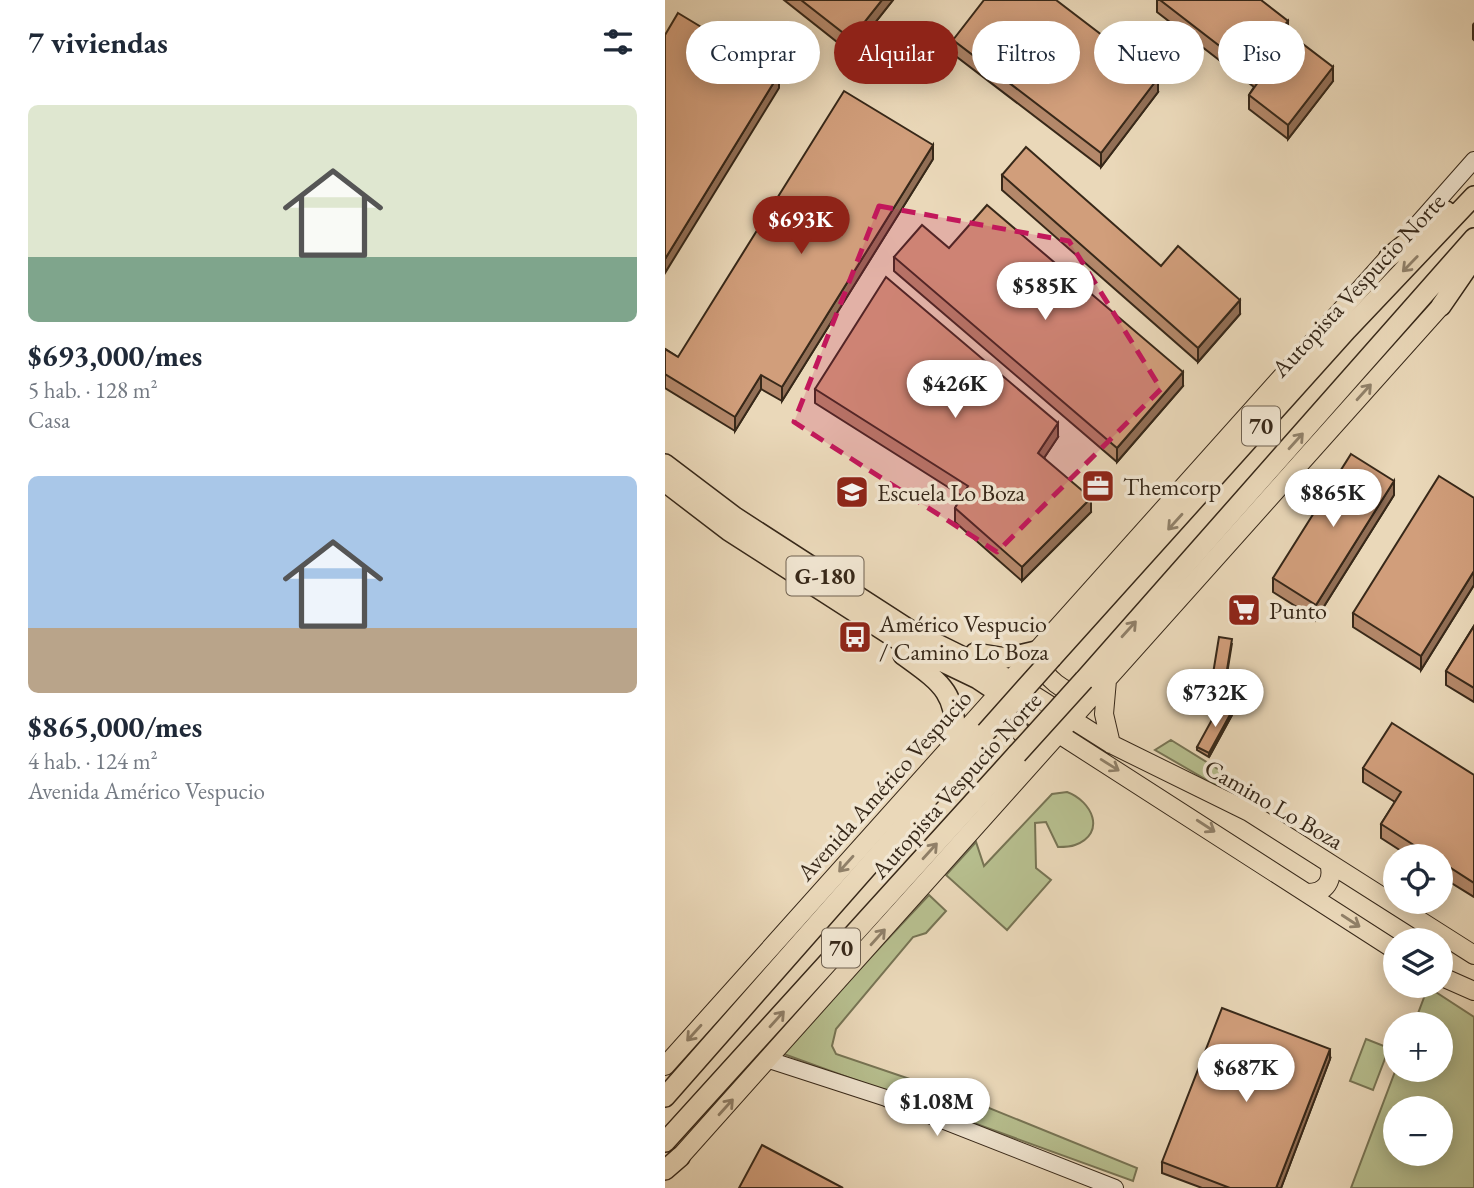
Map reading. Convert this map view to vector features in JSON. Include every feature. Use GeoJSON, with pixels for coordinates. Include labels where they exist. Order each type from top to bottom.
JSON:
{"type":"FeatureCollection","features":[{"type":"Feature","properties":{"kind":"highway"},"geometry":{"type":"LineString","coordinates":[[1389,257],[1474,188]]}},
{"type":"Feature","properties":{"kind":"highway","name":"Autopista Vespucio Norte"},"geometry":{"type":"LineString","coordinates":[[665,1097],[986,732],[1044,655],[1474,196]]}},
{"type":"Feature","properties":{"kind":"highway","name":"Autopista Vespucio Norte"},"geometry":{"type":"LineString","coordinates":[[665,1142],[1017,754],[1088,688],[1474,238]]}},
{"type":"Feature","properties":{"kind":"highway"},"geometry":{"type":"LineString","coordinates":[[1441,306],[1474,258]]}},
{"type":"Feature","properties":{"kind":"highway"},"geometry":{"type":"LineString","coordinates":[[665,448],[707,506]]}},
{"type":"Feature","properties":{"kind":"highway"},"geometry":{"type":"LineString","coordinates":[[665,464],[707,506]]}},
{"type":"Feature","properties":{"kind":"highway"},"geometry":{"type":"LineString","coordinates":[[665,482],[707,506]]}},
{"type":"Feature","properties":{"kind":"highway"},"geometry":{"type":"LineString","coordinates":[[665,495],[707,506]]}},
{"type":"Feature","properties":{"kind":"highway","name":"G-180"},"geometry":{"type":"LineString","coordinates":[[707,506],[903,643],[986,683],[1005,686]]}},
{"type":"Feature","properties":{"kind":"highway","name":"G-180"},"geometry":{"type":"LineString","coordinates":[[707,506],[1005,686]]}},
{"type":"Feature","properties":{"kind":"highway"},"geometry":{"type":"LineString","coordinates":[[877,626],[890,644],[926,670],[946,692],[955,718],[955,742]]}},
{"type":"Feature","properties":{"kind":"highway"},"geometry":{"type":"LineString","coordinates":[[936,645],[995,658],[1044,655]]}},
{"type":"Feature","properties":{"kind":"highway"},"geometry":{"type":"LineString","coordinates":[[665,1172],[680,1157]]}},
{"type":"Feature","properties":{"kind":"main road","name":"Avenida Américo Vespucio"},"geometry":{"type":"LineString","coordinates":[[665,1066],[1005,686],[1044,655],[1389,257]]}},
{"type":"Feature","properties":{"kind":"main road"},"geometry":{"type":"LineString","coordinates":[[1044,655],[1044,671],[1062,688],[1074,694],[1107,680],[1441,306]]}},
{"type":"Feature","properties":{"kind":"main road"},"geometry":{"type":"LineString","coordinates":[[1107,680],[1104,714],[1111,744]]}},
{"type":"Feature","properties":{"kind":"main road","name":"Camino Lo Boza"},"geometry":{"type":"LineString","coordinates":[[1005,686],[1072,719],[1111,744],[1249,812],[1474,955]]}},
{"type":"Feature","properties":{"kind":"main road","name":"G-180"},"geometry":{"type":"LineString","coordinates":[[1005,686],[1059,734],[1383,942]]}},
{"type":"Feature","properties":{"kind":"main road"},"geometry":{"type":"LineString","coordinates":[[680,1157],[1059,734],[1072,719],[1088,688]]}},
{"type":"Feature","properties":{"kind":"main road"},"geometry":{"type":"LineString","coordinates":[[982,712],[1000,717],[1016,727],[1030,740],[1040,755]]}},
{"type":"Feature","properties":{"kind":"main road"},"geometry":{"type":"LineString","coordinates":[[1308,893],[1319,892],[1328,884],[1331,875],[1329,863]]}},
{"type":"Feature","properties":{"kind":"main road"},"geometry":{"type":"LineString","coordinates":[[1453,982],[1474,991]]}},
{"type":"Feature","properties":{"kind":"street","name":"Avenida Américo Vespucio"},"geometry":{"type":"LineString","coordinates":[[1389,257],[1474,160]]}},
{"type":"Feature","properties":{"kind":"street"},"geometry":{"type":"LineString","coordinates":[[1441,306],[1474,270]]}},
{"type":"Feature","properties":{"kind":"street"},"geometry":{"type":"LineString","coordinates":[[769,1060],[886,1098],[1115,1188]]}},
{"type":"Feature","properties":{"kind":"highlighted area"},"geometry":{"type":"Polygon","coordinates":[[[879,206],[1069,241],[1161,389],[997,552],[794,422],[879,206]]]}},
{"type":"Feature","properties":{"kind":"green space"},"geometry":{"type":"Polygon","coordinates":[[[1193,685],[1220,692],[1226,707],[1199,695],[1193,685]]]}},
{"type":"Feature","properties":{"kind":"green space"},"geometry":{"type":"Polygon","coordinates":[[[1171,740],[1234,779],[1236,797],[1155,750],[1171,740]]]}},
{"type":"Feature","properties":{"kind":"green space"},"geometry":{"type":"Polygon","coordinates":[[[1067,792],[1076,796],[1089,810],[1093,825],[1091,833],[1075,845],[1058,847],[1046,822],[1035,823],[1036,868],[1051,880],[1007,930],[946,875],[976,842],[984,866],[1052,794],[1067,792]]]}},
{"type":"Feature","properties":{"kind":"green space"},"geometry":{"type":"Polygon","coordinates":[[[929,895],[946,911],[926,933],[913,937],[836,1029],[832,1046],[836,1054],[957,1095],[1137,1168],[1133,1181],[781,1053],[929,895]]]}},
{"type":"Feature","properties":{"kind":"green space"},"geometry":{"type":"Polygon","coordinates":[[[1424,998],[1445,998],[1474,1017],[1474,1188],[1351,1188],[1383,1103],[1383,1166],[1453,1166],[1453,1096],[1386,1096],[1391,1082],[1453,1082],[1453,1012],[1419,1012],[1424,998]]]}},
{"type":"Feature","properties":{"kind":"green space"},"geometry":{"type":"Polygon","coordinates":[[[1366,1039],[1383,1046],[1383,1064],[1373,1090],[1350,1081],[1366,1039]]]}},
{"type":"Feature","properties":{"kind":"building"},"geometry":{"type":"Polygon","coordinates":[[[801,0],[882,0],[865,21],[834,21],[834,26],[801,0]]]}},
{"type":"Feature","properties":{"kind":"building"},"geometry":{"type":"Polygon","coordinates":[[[984,0],[1056,0],[1094,29],[1094,84],[1153,84],[1101,153],[1011,84],[1080,84],[1080,21],[972,21],[972,55],[958,44],[958,34],[984,0]]]}},
{"type":"Feature","properties":{"kind":"building"},"geometry":{"type":"Polygon","coordinates":[[[1160,0],[1261,0],[1288,21],[1218,21],[1218,45],[1204,34],[1204,21],[1187,21],[1160,0]]]}},
{"type":"Feature","properties":{"kind":"building"},"geometry":{"type":"Polygon","coordinates":[[[678,13],[691,21],[686,21],[686,84],[773,84],[665,259],[665,35],[678,13]]]}},
{"type":"Feature","properties":{"kind":"building"},"geometry":{"type":"Polygon","coordinates":[[[1305,46],[1333,67],[1288,125],[1249,95],[1257,84],[1305,84],[1305,46]]]}},
{"type":"Feature","properties":{"kind":"building"},"geometry":{"type":"Polygon","coordinates":[[[844,91],[933,145],[782,387],[761,375],[735,417],[665,374],[665,349],[678,357],[844,91]]]}},
{"type":"Feature","properties":{"kind":"building"},"geometry":{"type":"Polygon","coordinates":[[[1026,147],[1161,266],[1178,246],[1240,300],[1198,348],[1002,175],[1026,147]]]}},
{"type":"Feature","properties":{"kind":"building"},"geometry":{"type":"Polygon","coordinates":[[[987,205],[1183,372],[1117,448],[894,257],[922,225],[949,248],[987,205]]]}},
{"type":"Feature","properties":{"kind":"building"},"geometry":{"type":"Polygon","coordinates":[[[886,277],[1058,423],[1038,453],[1091,498],[1022,567],[955,508],[968,486],[815,389],[886,277]]]}},
{"type":"Feature","properties":{"kind":"building"},"geometry":{"type":"Polygon","coordinates":[[[1351,454],[1394,481],[1316,605],[1273,578],[1351,454]]]}},
{"type":"Feature","properties":{"kind":"building"},"geometry":{"type":"Polygon","coordinates":[[[1439,476],[1474,498],[1474,571],[1421,656],[1353,613],[1439,476]]]}},
{"type":"Feature","properties":{"kind":"building"},"geometry":{"type":"Polygon","coordinates":[[[1474,626],[1474,688],[1446,671],[1474,626]]]}},
{"type":"Feature","properties":{"kind":"building"},"geometry":{"type":"Polygon","coordinates":[[[1219,637],[1232,639],[1225,682],[1212,680],[1219,637]]]}},
{"type":"Feature","properties":{"kind":"building"},"geometry":{"type":"Polygon","coordinates":[[[1220,705],[1232,711],[1209,753],[1197,747],[1220,705]]]}},
{"type":"Feature","properties":{"kind":"building"},"geometry":{"type":"Polygon","coordinates":[[[1392,723],[1474,775],[1474,883],[1453,869],[1453,844],[1412,844],[1381,824],[1401,792],[1363,768],[1392,723]]]}},
{"type":"Feature","properties":{"kind":"building"},"geometry":{"type":"Polygon","coordinates":[[[1222,1008],[1330,1049],[1276,1188],[1230,1188],[1162,1162],[1222,1008]]]}},
{"type":"Feature","properties":{"kind":"building"},"geometry":{"type":"Polygon","coordinates":[[[762,1145],[843,1188],[739,1188],[762,1145]]]}},
{"type":"Feature","properties":{"kind":"place","name":"Themcorp"},"geometry":{"type":"Point","coordinates":[1098,486]}},
{"type":"Feature","properties":{"kind":"place","name":"Escuela Lo Boza"},"geometry":{"type":"Point","coordinates":[852,492]}},
{"type":"Feature","properties":{"kind":"place","name":"Punto"},"geometry":{"type":"Point","coordinates":[1244,610]}},
{"type":"Feature","properties":{"kind":"place","name":"Américo Vespucio / Camino Lo Boza"},"geometry":{"type":"Point","coordinates":[855,637]}}]}
